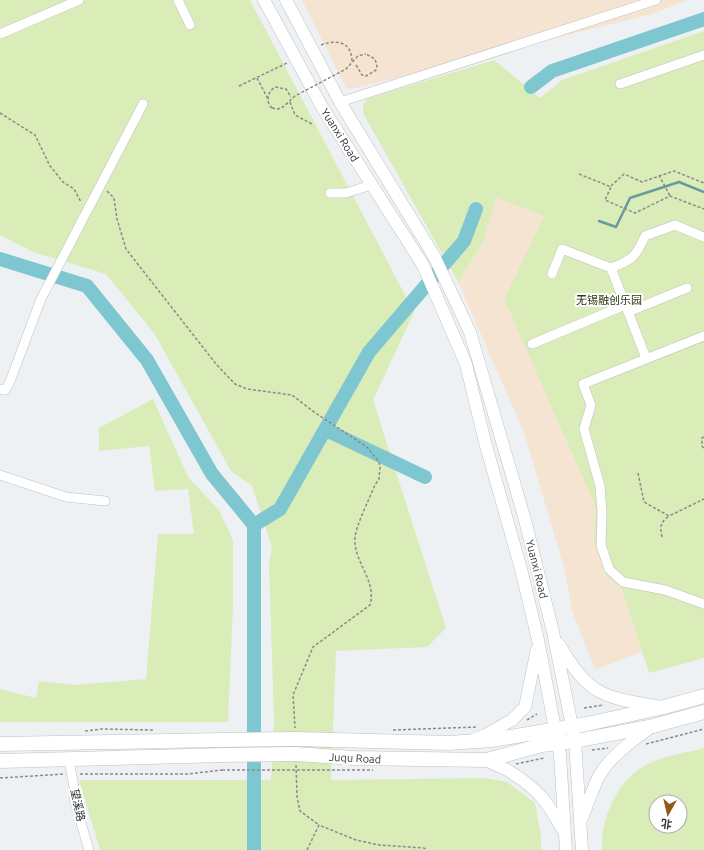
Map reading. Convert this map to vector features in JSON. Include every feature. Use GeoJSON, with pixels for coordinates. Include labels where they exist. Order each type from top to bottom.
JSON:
{"type":"FeatureCollection","features":[{"type":"Feature","properties":{"kind":"highway","name":"Juqu Road"},"geometry":{"type":"LineString","coordinates":[[0,744],[223,740],[295,736],[449,743],[468,742],[492,740],[572,726],[664,707],[704,696]]}},
{"type":"Feature","properties":{"kind":"highway","name":"Juqu Road"},"geometry":{"type":"LineString","coordinates":[[0,761],[223,755],[296,760],[354,758],[487,760],[542,745],[575,741],[653,726],[704,712]]}},
{"type":"Feature","properties":{"kind":"main road","name":"Yuanxi Road"},"geometry":{"type":"LineString","coordinates":[[264,0],[322,107],[423,266],[442,306],[466,364],[485,442],[521,569],[538,640],[558,743],[566,850]]}},
{"type":"Feature","properties":{"kind":"main road","name":"Yuanxi Road"},"geometry":{"type":"LineString","coordinates":[[286,0],[340,102],[434,256],[470,332],[525,520],[553,632],[575,741],[582,850]]}},
{"type":"Feature","properties":{"kind":"main road"},"geometry":{"type":"LineString","coordinates":[[553,632],[567,658],[587,684],[608,696],[664,707]]}},
{"type":"Feature","properties":{"kind":"main road"},"geometry":{"type":"LineString","coordinates":[[468,742],[486,736],[512,720],[525,707],[538,640]]}},
{"type":"Feature","properties":{"kind":"main road"},"geometry":{"type":"LineString","coordinates":[[581,821],[598,778],[609,762],[637,737],[653,726]]}},
{"type":"Feature","properties":{"kind":"main road"},"geometry":{"type":"LineString","coordinates":[[487,760],[495,766],[510,771],[534,788],[544,798],[566,834]]}},
{"type":"Feature","properties":{"kind":"street"},"geometry":{"type":"LineString","coordinates":[[0,34],[77,0]]}},
{"type":"Feature","properties":{"kind":"street"},"geometry":{"type":"LineString","coordinates":[[178,0],[190,25]]}},
{"type":"Feature","properties":{"kind":"street"},"geometry":{"type":"LineString","coordinates":[[340,102],[656,0]]}},
{"type":"Feature","properties":{"kind":"street"},"geometry":{"type":"LineString","coordinates":[[620,84],[704,55]]}},
{"type":"Feature","properties":{"kind":"street"},"geometry":{"type":"LineString","coordinates":[[0,389],[5,390],[9,384],[41,299],[100,184],[124,144],[143,104]]}},
{"type":"Feature","properties":{"kind":"street"},"geometry":{"type":"LineString","coordinates":[[330,192],[346,193],[372,184]]}},
{"type":"Feature","properties":{"kind":"street"},"geometry":{"type":"LineString","coordinates":[[552,274],[562,249],[611,268],[631,260],[637,253],[645,236],[675,225],[704,238]]}},
{"type":"Feature","properties":{"kind":"street"},"geometry":{"type":"LineString","coordinates":[[611,268],[646,358]]}},
{"type":"Feature","properties":{"kind":"street"},"geometry":{"type":"LineString","coordinates":[[532,344],[627,308],[687,288]]}},
{"type":"Feature","properties":{"kind":"street"},"geometry":{"type":"LineString","coordinates":[[704,336],[583,384],[591,405],[584,429],[600,486],[602,512],[601,545],[609,569],[623,582],[665,590],[704,604]]}},
{"type":"Feature","properties":{"kind":"street"},"geometry":{"type":"LineString","coordinates":[[0,475],[66,497],[105,501]]}},
{"type":"Feature","properties":{"kind":"street","name":"望溪路"},"geometry":{"type":"LineString","coordinates":[[69,760],[75,793],[74,799],[89,850]]}},
{"type":"Feature","properties":{"kind":"path"},"geometry":{"type":"LineString","coordinates":[[311,48],[328,43],[340,42],[348,46],[351,51],[352,62]]}},
{"type":"Feature","properties":{"kind":"path"},"geometry":{"type":"LineString","coordinates":[[291,97],[286,89],[275,87],[268,94],[269,105],[272,108],[278,109],[290,102],[295,96],[346,69],[358,56],[366,54],[375,59],[377,66],[376,70],[366,76],[362,75],[356,65]]}},
{"type":"Feature","properties":{"kind":"path"},"geometry":{"type":"LineString","coordinates":[[239,86],[296,59]]}},
{"type":"Feature","properties":{"kind":"path"},"geometry":{"type":"LineString","coordinates":[[257,77],[268,99]]}},
{"type":"Feature","properties":{"kind":"path"},"geometry":{"type":"LineString","coordinates":[[290,102],[295,115],[312,124]]}},
{"type":"Feature","properties":{"kind":"path"},"geometry":{"type":"LineString","coordinates":[[0,113],[35,134],[50,166],[63,182],[74,189],[86,211]]}},
{"type":"Feature","properties":{"kind":"path"},"geometry":{"type":"LineString","coordinates":[[670,196],[635,213],[605,200],[611,187],[624,174],[642,182],[674,171],[704,183]]}},
{"type":"Feature","properties":{"kind":"path"},"geometry":{"type":"LineString","coordinates":[[579,174],[611,187]]}},
{"type":"Feature","properties":{"kind":"path"},"geometry":{"type":"LineString","coordinates":[[659,175],[670,196],[704,209]]}},
{"type":"Feature","properties":{"kind":"path"},"geometry":{"type":"LineString","coordinates":[[100,184],[114,198],[117,219],[126,249],[216,364],[234,384],[247,389],[292,395],[314,412],[367,447],[379,462],[379,479],[375,484],[355,537],[357,557],[372,586],[370,605],[313,646],[293,695],[295,736]]}},
{"type":"Feature","properties":{"kind":"path"},"geometry":{"type":"LineString","coordinates":[[704,437],[702,438],[702,446],[704,448]]}},
{"type":"Feature","properties":{"kind":"path"},"geometry":{"type":"LineString","coordinates":[[638,473],[644,502],[669,516]]}},
{"type":"Feature","properties":{"kind":"path"},"geometry":{"type":"LineString","coordinates":[[662,537],[660,528],[663,520],[704,499]]}},
{"type":"Feature","properties":{"kind":"path"},"geometry":{"type":"LineString","coordinates":[[525,721],[537,714]]}},
{"type":"Feature","properties":{"kind":"path"},"geometry":{"type":"LineString","coordinates":[[387,731],[482,727]]}},
{"type":"Feature","properties":{"kind":"path"},"geometry":{"type":"LineString","coordinates":[[296,760],[297,796],[300,811],[319,825],[356,840],[379,845],[424,848],[427,850]]}},
{"type":"Feature","properties":{"kind":"path"},"geometry":{"type":"LineString","coordinates":[[0,778],[72,774],[188,774],[222,770],[297,770]]}},
{"type":"Feature","properties":{"kind":"path"},"geometry":{"type":"LineString","coordinates":[[307,850],[319,825]]}},
{"type":"Feature","properties":{"kind":"shaded area"},"geometry":{"type":"Polygon","coordinates":[[[302,0],[688,0],[652,14],[347,90],[302,0]]]}},
{"type":"Feature","properties":{"kind":"shaded area"},"geometry":{"type":"Polygon","coordinates":[[[496,198],[544,216],[504,299],[595,506],[594,543],[620,584],[642,652],[595,670],[572,611],[564,568],[525,435],[458,282],[483,243],[496,198]]]}},
{"type":"Feature","properties":{"kind":"green space"},"geometry":{"type":"Polygon","coordinates":[[[0,0],[250,0],[414,312],[373,400],[446,628],[427,647],[336,651],[331,780],[486,778],[507,782],[535,803],[541,837],[541,850],[100,850],[79,780],[271,780],[274,720],[269,565],[272,547],[252,486],[231,471],[154,333],[106,274],[33,252],[0,235],[0,0]]]}},
{"type":"Feature","properties":{"kind":"green space","name":"无锡融创乐园"},"geometry":{"type":"Polygon","coordinates":[[[704,31],[704,658],[649,673],[620,584],[607,577],[594,543],[595,506],[504,299],[544,216],[496,198],[483,243],[458,282],[363,113],[363,108],[364,103],[369,98],[494,60],[540,98],[562,80],[704,31]]]}},
{"type":"Feature","properties":{"kind":"green space"},"geometry":{"type":"Polygon","coordinates":[[[153,399],[188,477],[219,510],[233,540],[233,606],[228,722],[0,722],[0,689],[36,698],[39,681],[75,685],[146,679],[158,534],[194,534],[188,489],[155,491],[149,446],[99,451],[99,428],[153,399]]]}},
{"type":"Feature","properties":{"kind":"green space"},"geometry":{"type":"Polygon","coordinates":[[[704,748],[704,850],[602,850],[604,825],[607,815],[620,788],[641,768],[657,760],[704,748]]]}},
{"type":"Feature","properties":{"kind":"waterway"},"geometry":{"type":"LineString","coordinates":[[531,87],[552,71],[704,19]]}},
{"type":"Feature","properties":{"kind":"waterway"},"geometry":{"type":"LineString","coordinates":[[599,221],[616,227],[630,198],[679,182],[704,192]]}},
{"type":"Feature","properties":{"kind":"waterway"},"geometry":{"type":"LineString","coordinates":[[0,259],[87,286],[147,360],[212,474],[254,525],[280,509],[369,352],[464,241],[476,209]]}},
{"type":"Feature","properties":{"kind":"waterway"},"geometry":{"type":"LineString","coordinates":[[326,430],[425,477]]}},
{"type":"Feature","properties":{"kind":"waterway"},"geometry":{"type":"LineString","coordinates":[[254,525],[254,850]]}}]}
